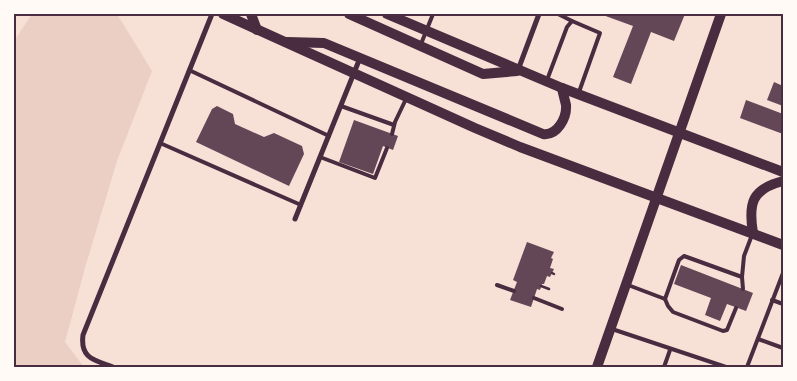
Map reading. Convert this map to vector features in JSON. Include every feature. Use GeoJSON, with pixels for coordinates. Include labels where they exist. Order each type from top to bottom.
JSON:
{"type":"FeatureCollection","features":[{"type":"Feature","properties":{"kind":"main road"},"geometry":{"type":"LineString","coordinates":[[222,14],[406,98],[520,147],[783,245]]}},
{"type":"Feature","properties":{"kind":"main road"},"geometry":{"type":"LineString","coordinates":[[251,14],[257,30]]}},
{"type":"Feature","properties":{"kind":"main road"},"geometry":{"type":"LineString","coordinates":[[349,14],[483,74],[518,71]]}},
{"type":"Feature","properties":{"kind":"main road"},"geometry":{"type":"LineString","coordinates":[[597,367],[721,14]]}},
{"type":"Feature","properties":{"kind":"main road"},"geometry":{"type":"LineString","coordinates":[[393,15],[518,71],[783,172]]}},
{"type":"Feature","properties":{"kind":"main road"},"geometry":{"type":"LineString","coordinates":[[283,42],[324,43],[549,135],[554,133],[561,125],[566,107],[562,88]]}},
{"type":"Feature","properties":{"kind":"main road"},"geometry":{"type":"LineString","coordinates":[[753,233],[750,216],[755,197],[769,185],[783,182]]}},
{"type":"Feature","properties":{"kind":"street"},"geometry":{"type":"LineString","coordinates":[[113,367],[89,357],[84,351],[83,335],[212,14]]}},
{"type":"Feature","properties":{"kind":"street"},"geometry":{"type":"LineString","coordinates":[[518,71],[539,14]]}},
{"type":"Feature","properties":{"kind":"street"},"geometry":{"type":"LineString","coordinates":[[295,219],[360,58]]}},
{"type":"Feature","properties":{"kind":"lane"},"geometry":{"type":"LineString","coordinates":[[420,46],[433,14]]}},
{"type":"Feature","properties":{"kind":"lane"},"geometry":{"type":"LineString","coordinates":[[558,14],[600,32],[578,94]]}},
{"type":"Feature","properties":{"kind":"lane"},"geometry":{"type":"LineString","coordinates":[[390,32],[393,15]]}},
{"type":"Feature","properties":{"kind":"lane"},"geometry":{"type":"LineString","coordinates":[[546,82],[567,27],[572,21]]}},
{"type":"Feature","properties":{"kind":"lane"},"geometry":{"type":"LineString","coordinates":[[189,70],[328,136]]}},
{"type":"Feature","properties":{"kind":"lane"},"geometry":{"type":"LineString","coordinates":[[392,134],[406,98]]}},
{"type":"Feature","properties":{"kind":"lane"},"geometry":{"type":"LineString","coordinates":[[340,106],[394,125]]}},
{"type":"Feature","properties":{"kind":"lane"},"geometry":{"type":"LineString","coordinates":[[160,143],[301,205]]}},
{"type":"Feature","properties":{"kind":"lane"},"geometry":{"type":"LineString","coordinates":[[320,157],[375,178],[387,148]]}},
{"type":"Feature","properties":{"kind":"lane"},"geometry":{"type":"LineString","coordinates":[[743,289],[744,256],[753,233]]}},
{"type":"Feature","properties":{"kind":"lane"},"geometry":{"type":"LineString","coordinates":[[736,308],[729,328],[723,331],[673,312],[665,299],[679,260],[684,256],[742,277]]}},
{"type":"Feature","properties":{"kind":"lane"},"geometry":{"type":"LineString","coordinates":[[747,367],[783,273]]}},
{"type":"Feature","properties":{"kind":"lane"},"geometry":{"type":"LineString","coordinates":[[497,284],[514,291]]}},
{"type":"Feature","properties":{"kind":"lane"},"geometry":{"type":"LineString","coordinates":[[626,284],[665,299]]}},
{"type":"Feature","properties":{"kind":"lane"},"geometry":{"type":"LineString","coordinates":[[534,298],[562,309]]}},
{"type":"Feature","properties":{"kind":"lane"},"geometry":{"type":"LineString","coordinates":[[772,300],[783,304]]}},
{"type":"Feature","properties":{"kind":"lane"},"geometry":{"type":"LineString","coordinates":[[610,329],[726,367]]}},
{"type":"Feature","properties":{"kind":"lane"},"geometry":{"type":"LineString","coordinates":[[758,339],[783,348]]}},
{"type":"Feature","properties":{"kind":"lane"},"geometry":{"type":"LineString","coordinates":[[664,367],[670,350]]}},
{"type":"Feature","properties":{"kind":"path"},"geometry":{"type":"LineString","coordinates":[[541,286],[549,289]]}},
{"type":"Feature","properties":{"kind":"shaded area"},"geometry":{"type":"Polygon","coordinates":[[[32,14],[117,14],[152,71],[117,161],[65,342],[84,367],[14,367],[14,41],[32,14]]]}},
{"type":"Feature","properties":{"kind":"building"},"geometry":{"type":"Polygon","coordinates":[[[600,14],[685,14],[674,41],[651,32],[631,84],[613,77],[633,26],[600,14]]]}},
{"type":"Feature","properties":{"kind":"building"},"geometry":{"type":"Polygon","coordinates":[[[774,82],[783,86],[783,106],[767,100],[774,82]]]}},
{"type":"Feature","properties":{"kind":"building"},"geometry":{"type":"Polygon","coordinates":[[[746,100],[783,114],[783,134],[740,118],[746,100]]]}},
{"type":"Feature","properties":{"kind":"building"},"geometry":{"type":"Polygon","coordinates":[[[217,106],[233,114],[235,124],[264,137],[274,133],[302,146],[304,154],[289,186],[196,142],[212,109],[217,106]]]}},
{"type":"Feature","properties":{"kind":"building"},"geometry":{"type":"Polygon","coordinates":[[[354,120],[398,136],[393,150],[383,146],[373,174],[339,162],[354,120]]]}},
{"type":"Feature","properties":{"kind":"building"},"geometry":{"type":"Polygon","coordinates":[[[527,242],[554,252],[550,268],[554,269],[550,277],[547,276],[540,290],[537,289],[531,307],[510,300],[517,282],[513,280],[527,242]]]}},
{"type":"Feature","properties":{"kind":"building"},"geometry":{"type":"Polygon","coordinates":[[[681,265],[753,293],[746,311],[727,304],[720,321],[705,315],[711,298],[674,284],[681,265]]]}}]}
